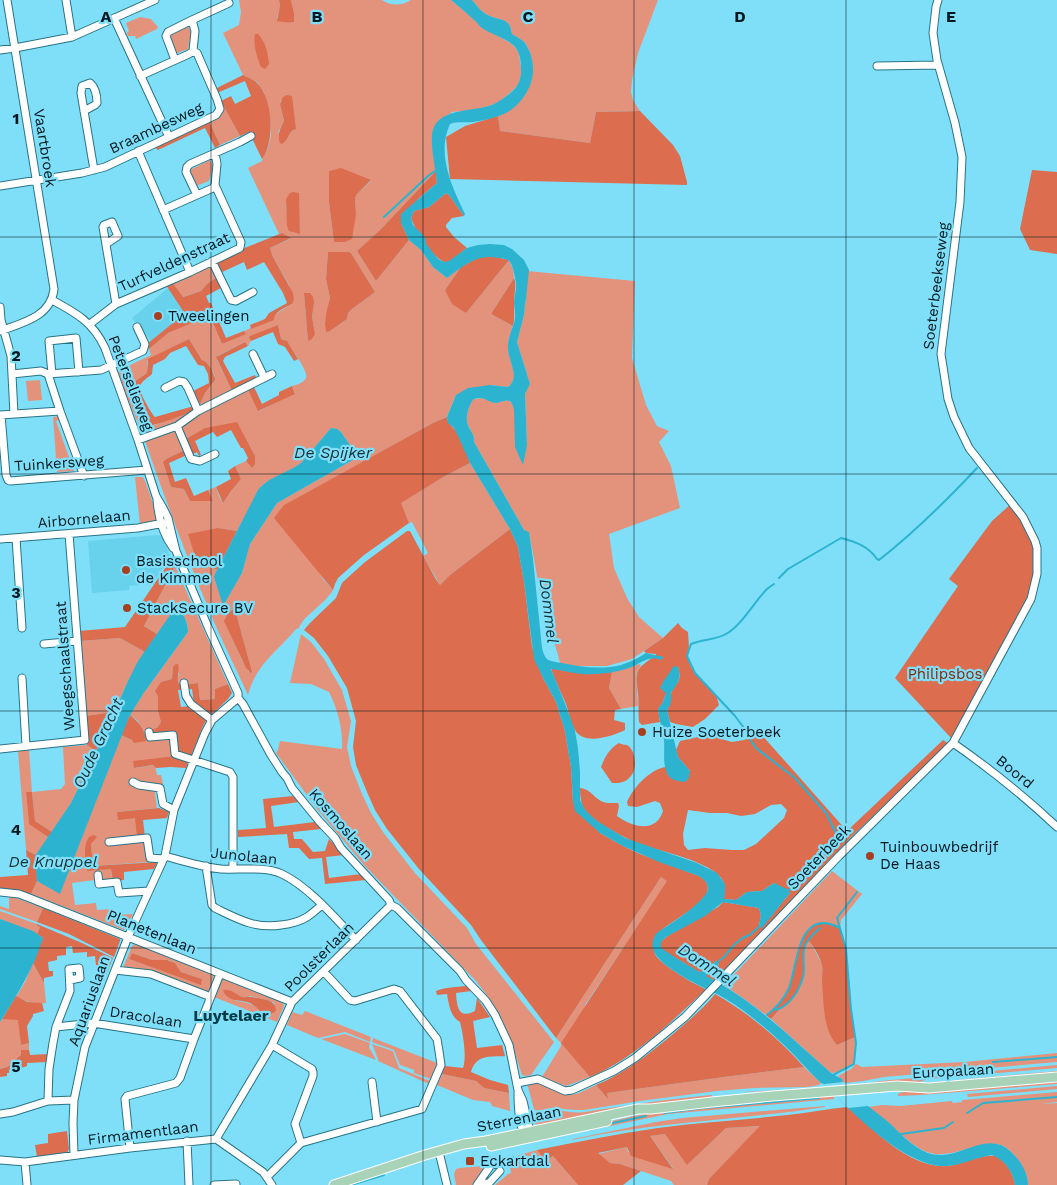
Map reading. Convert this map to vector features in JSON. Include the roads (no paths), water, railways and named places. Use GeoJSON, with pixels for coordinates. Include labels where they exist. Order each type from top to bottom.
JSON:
{"type":"FeatureCollection","features":[{"type":"Feature","properties":{"kind":"main road","name":"Europalaan"},"geometry":{"type":"LineString","coordinates":[[851,1090],[898,1086],[929,1088],[1057,1077]]}},
{"type":"Feature","properties":{"kind":"main road","name":"Sterrenlaan"},"geometry":{"type":"LineString","coordinates":[[334,1185],[394,1165],[408,1165],[438,1154],[638,1109],[851,1090]]}},
{"type":"Feature","properties":{"kind":"street","name":"Vaartbroek"},"geometry":{"type":"LineString","coordinates":[[7,0],[53,281],[52,300]]}},
{"type":"Feature","properties":{"kind":"street"},"geometry":{"type":"LineString","coordinates":[[66,0],[72,37]]}},
{"type":"Feature","properties":{"kind":"street"},"geometry":{"type":"LineString","coordinates":[[0,50],[72,37],[154,0]]}},
{"type":"Feature","properties":{"kind":"street","name":"Soeterbeekseweg"},"geometry":{"type":"LineString","coordinates":[[938,0],[933,33],[938,65],[955,123],[962,157],[960,202],[941,354],[948,399],[954,417],[969,448],[1023,517],[1037,548],[1038,574],[1031,599],[953,742]]}},
{"type":"Feature","properties":{"kind":"street"},"geometry":{"type":"LineString","coordinates":[[175,60],[166,36],[168,32],[229,3]]}},
{"type":"Feature","properties":{"kind":"street"},"geometry":{"type":"LineString","coordinates":[[114,18],[169,137]]}},
{"type":"Feature","properties":{"kind":"street"},"geometry":{"type":"LineString","coordinates":[[140,76],[193,51],[195,31],[192,20]]}},
{"type":"Feature","properties":{"kind":"street","name":"Braambesweg"},"geometry":{"type":"LineString","coordinates":[[0,186],[82,173],[106,167],[216,115],[220,109],[217,99],[197,53],[193,51]]}},
{"type":"Feature","properties":{"kind":"street"},"geometry":{"type":"LineString","coordinates":[[877,66],[938,65]]}},
{"type":"Feature","properties":{"kind":"street"},"geometry":{"type":"LineString","coordinates":[[84,111],[94,170]]}},
{"type":"Feature","properties":{"kind":"street"},"geometry":{"type":"LineString","coordinates":[[197,195],[186,172],[187,167],[251,136]]}},
{"type":"Feature","properties":{"kind":"street"},"geometry":{"type":"LineString","coordinates":[[138,151],[190,272]]}},
{"type":"Feature","properties":{"kind":"street","name":"Turfveldenstraat"},"geometry":{"type":"LineString","coordinates":[[90,324],[116,304],[240,248],[241,242],[215,185],[217,164],[215,154]]}},
{"type":"Feature","properties":{"kind":"street"},"geometry":{"type":"LineString","coordinates":[[163,210],[213,188],[215,185]]}},
{"type":"Feature","properties":{"kind":"street"},"geometry":{"type":"LineString","coordinates":[[106,244],[116,304]]}},
{"type":"Feature","properties":{"kind":"street"},"geometry":{"type":"LineString","coordinates":[[212,261],[231,300],[236,301],[253,292]]}},
{"type":"Feature","properties":{"kind":"street"},"geometry":{"type":"LineString","coordinates":[[2,331],[38,316],[47,308],[52,300]]}},
{"type":"Feature","properties":{"kind":"street","name":"Peterselieweg"},"geometry":{"type":"LineString","coordinates":[[52,300],[74,312],[90,324],[100,337],[138,440],[156,496],[164,508],[165,523]]}},
{"type":"Feature","properties":{"kind":"street"},"geometry":{"type":"LineString","coordinates":[[0,307],[2,331],[11,356],[14,414]]}},
{"type":"Feature","properties":{"kind":"street"},"geometry":{"type":"LineString","coordinates":[[12,374],[41,371],[50,374],[101,370],[144,351],[145,344],[138,327]]}},
{"type":"Feature","properties":{"kind":"street"},"geometry":{"type":"LineString","coordinates":[[78,372],[76,338],[49,341],[50,374],[60,410],[84,476]]}},
{"type":"Feature","properties":{"kind":"street"},"geometry":{"type":"LineString","coordinates":[[253,354],[264,377]]}},
{"type":"Feature","properties":{"kind":"street"},"geometry":{"type":"LineString","coordinates":[[138,440],[177,426],[198,410],[272,374]]}},
{"type":"Feature","properties":{"kind":"street"},"geometry":{"type":"LineString","coordinates":[[165,388],[179,381],[184,382],[198,410]]}},
{"type":"Feature","properties":{"kind":"street"},"geometry":{"type":"LineString","coordinates":[[0,415],[60,410]]}},
{"type":"Feature","properties":{"kind":"street","name":"Tuinkersweg"},"geometry":{"type":"LineString","coordinates":[[0,415],[6,475],[10,481],[147,470]]}},
{"type":"Feature","properties":{"kind":"street"},"geometry":{"type":"LineString","coordinates":[[177,426],[191,459],[200,461],[215,454]]}},
{"type":"Feature","properties":{"kind":"street","name":"Airbornelaan"},"geometry":{"type":"LineString","coordinates":[[0,539],[138,528],[165,523]]}},
{"type":"Feature","properties":{"kind":"street","name":"Kosmoslaan"},"geometry":{"type":"LineString","coordinates":[[165,523],[208,627],[238,693],[238,698],[270,755],[292,788],[335,838],[341,848],[389,900],[391,905],[397,908],[460,971],[486,1001],[495,1015],[509,1045],[523,1101],[527,1134]]}},
{"type":"Feature","properties":{"kind":"street","name":"Weegschaalstraat"},"geometry":{"type":"LineString","coordinates":[[0,749],[85,740],[69,534]]}},
{"type":"Feature","properties":{"kind":"street"},"geometry":{"type":"LineString","coordinates":[[16,538],[22,628]]}},
{"type":"Feature","properties":{"kind":"street"},"geometry":{"type":"LineString","coordinates":[[44,644],[77,641]]}},
{"type":"Feature","properties":{"kind":"street"},"geometry":{"type":"LineString","coordinates":[[22,678],[26,746]]}},
{"type":"Feature","properties":{"kind":"street"},"geometry":{"type":"LineString","coordinates":[[184,683],[186,696],[191,704],[212,720]]}},
{"type":"Feature","properties":{"kind":"street","name":"Aquariuslaan"},"geometry":{"type":"LineString","coordinates":[[74,1155],[74,1100],[85,1047],[93,1023],[128,937],[164,858],[174,810],[205,733],[212,720],[238,698]]}},
{"type":"Feature","properties":{"kind":"street"},"geometry":{"type":"LineString","coordinates":[[149,732],[150,737],[173,735],[175,754],[230,772],[233,777],[233,869]]}},
{"type":"Feature","properties":{"kind":"street","name":"Boord"},"geometry":{"type":"LineString","coordinates":[[953,742],[981,762],[1057,827]]}},
{"type":"Feature","properties":{"kind":"street","name":"Soeterbeek"},"geometry":{"type":"LineString","coordinates":[[518,1087],[538,1079],[568,1091],[598,1079],[635,1058],[685,1018],[838,856],[953,742]]}},
{"type":"Feature","properties":{"kind":"street"},"geometry":{"type":"LineString","coordinates":[[133,782],[139,785],[160,788],[163,804],[174,810]]}},
{"type":"Feature","properties":{"kind":"street"},"geometry":{"type":"LineString","coordinates":[[110,842],[147,838],[150,858],[164,858]]}},
{"type":"Feature","properties":{"kind":"street","name":"Junolaan"},"geometry":{"type":"LineString","coordinates":[[164,858],[222,869],[272,870],[281,873],[299,884],[356,940]]}},
{"type":"Feature","properties":{"kind":"street"},"geometry":{"type":"LineString","coordinates":[[206,866],[212,905],[246,922],[271,927],[292,924],[306,917],[322,905]]}},
{"type":"Feature","properties":{"kind":"street"},"geometry":{"type":"LineString","coordinates":[[98,876],[99,884],[117,882],[119,894],[149,891]]}},
{"type":"Feature","properties":{"kind":"street","name":"Planetenlaan"},"geometry":{"type":"LineString","coordinates":[[0,892],[27,897],[292,1002]]}},
{"type":"Feature","properties":{"kind":"street","name":"Poolsterlaan"},"geometry":{"type":"LineString","coordinates":[[216,1139],[272,1045],[292,1002],[391,905]]}},
{"type":"Feature","properties":{"kind":"street"},"geometry":{"type":"LineString","coordinates":[[115,970],[151,974],[211,997]]}},
{"type":"Feature","properties":{"kind":"street"},"geometry":{"type":"LineString","coordinates":[[266,1177],[301,1143],[422,1109],[441,1065],[437,1039],[400,991],[394,989],[355,1001],[350,1000],[324,972]]}},
{"type":"Feature","properties":{"kind":"street"},"geometry":{"type":"LineString","coordinates":[[130,1148],[125,1099],[127,1096],[176,1084],[220,974]]}},
{"type":"Feature","properties":{"kind":"street"},"geometry":{"type":"LineString","coordinates":[[48,1101],[52,1043],[56,1026],[70,991],[70,980]]}},
{"type":"Feature","properties":{"kind":"street"},"geometry":{"type":"LineString","coordinates":[[56,1026],[93,1023]]}},
{"type":"Feature","properties":{"kind":"street","name":"Dracolaan"},"geometry":{"type":"LineString","coordinates":[[93,1023],[194,1039]]}},
{"type":"Feature","properties":{"kind":"street"},"geometry":{"type":"LineString","coordinates":[[272,1045],[312,1069],[313,1072],[295,1124],[301,1143]]}},
{"type":"Feature","properties":{"kind":"street"},"geometry":{"type":"LineString","coordinates":[[372,1082],[377,1122]]}},
{"type":"Feature","properties":{"kind":"street"},"geometry":{"type":"LineString","coordinates":[[0,1114],[48,1101],[74,1100]]}},
{"type":"Feature","properties":{"kind":"street","name":"Firmamentlaan"},"geometry":{"type":"LineString","coordinates":[[0,1160],[25,1162],[186,1141],[216,1139],[263,1172],[272,1185]]}},
{"type":"Feature","properties":{"kind":"street"},"geometry":{"type":"LineString","coordinates":[[186,1141],[189,1185]]}},
{"type":"Feature","properties":{"kind":"street"},"geometry":{"type":"LineString","coordinates":[[438,1154],[447,1185]]}},
{"type":"Feature","properties":{"kind":"street"},"geometry":{"type":"LineString","coordinates":[[478,1184],[489,1183],[503,1168],[514,1160]]}},
{"type":"Feature","properties":{"kind":"street"},"geometry":{"type":"LineString","coordinates":[[25,1162],[27,1185]]}},
{"type":"Feature","properties":{"kind":"street"},"geometry":{"type":"LineString","coordinates":[[478,1184],[491,1165],[503,1168]]}},
{"type":"Feature","properties":{"kind":"street"},"geometry":{"type":"LineString","coordinates":[[214,1185],[236,1184]]}},
{"type":"Feature","properties":{"kind":"water"},"geometry":{"type":"Polygon","coordinates":[[[451,0],[472,0],[485,13],[507,22],[512,34],[522,40],[527,46],[533,68],[533,75],[526,94],[512,110],[485,120],[450,124],[446,135],[445,159],[455,193],[465,214],[464,216],[446,193],[429,207],[414,211],[411,218],[413,225],[425,237],[426,244],[438,259],[444,262],[449,261],[467,248],[490,244],[504,245],[512,249],[524,260],[529,270],[524,315],[517,342],[530,384],[525,394],[527,445],[523,465],[515,447],[514,410],[511,402],[495,403],[483,398],[474,399],[467,413],[468,425],[474,442],[524,530],[529,532],[542,648],[546,658],[554,662],[599,668],[621,665],[646,653],[664,657],[661,660],[648,659],[629,668],[606,673],[582,674],[551,669],[575,731],[580,772],[580,800],[586,811],[597,821],[625,838],[697,863],[717,873],[725,884],[724,899],[736,900],[747,892],[762,891],[774,883],[787,889],[790,893],[762,928],[759,926],[761,915],[759,908],[723,902],[705,916],[666,937],[661,942],[661,948],[701,973],[716,961],[719,964],[706,976],[740,996],[772,1020],[831,1073],[842,1079],[861,1100],[916,1147],[928,1153],[940,1155],[974,1146],[995,1144],[1006,1148],[1019,1160],[1026,1174],[1028,1185],[1015,1185],[1008,1167],[992,1155],[947,1166],[931,1164],[914,1158],[897,1148],[864,1123],[784,1045],[752,1017],[726,999],[667,966],[654,952],[652,945],[655,936],[701,900],[708,889],[706,883],[699,876],[659,862],[623,846],[600,833],[575,811],[565,731],[556,702],[534,659],[518,547],[510,529],[470,463],[454,428],[448,423],[447,417],[456,395],[468,388],[490,385],[508,387],[512,383],[514,374],[508,344],[515,316],[516,285],[513,268],[506,259],[484,257],[471,262],[447,278],[433,267],[421,250],[409,240],[401,223],[401,214],[437,183],[432,132],[438,121],[451,114],[494,104],[514,90],[521,77],[520,60],[515,47],[508,41],[482,28],[451,0]]]}},
{"type":"Feature","properties":{"kind":"water","name":"De Spijker"},"geometry":{"type":"Polygon","coordinates":[[[331,428],[341,432],[358,457],[277,503],[250,544],[242,573],[223,606],[214,577],[258,490],[268,481],[302,462],[331,428]]]}},
{"type":"Feature","properties":{"kind":"water","name":"De Knuppel"},"geometry":{"type":"Polygon","coordinates":[[[178,608],[185,619],[188,632],[143,694],[129,717],[60,894],[37,881],[35,856],[71,803],[138,661],[168,618],[178,608]]]}},
{"type":"Feature","properties":{"kind":"water"},"geometry":{"type":"Polygon","coordinates":[[[674,666],[678,667],[679,678],[671,693],[671,702],[667,710],[678,757],[690,771],[689,778],[685,782],[672,778],[666,771],[664,740],[658,709],[666,693],[660,688],[674,666]]]}},
{"type":"Feature","properties":{"kind":"water"},"geometry":{"type":"Polygon","coordinates":[[[0,919],[33,931],[43,938],[30,971],[0,1022],[0,919]]]}},
{"type":"Feature","properties":{"kind":"waterway"},"geometry":{"type":"LineString","coordinates":[[384,217],[435,171]]}},
{"type":"Feature","properties":{"kind":"waterway"},"geometry":{"type":"LineString","coordinates":[[779,578],[788,569],[841,538],[861,545],[879,560],[930,516],[977,468]]}},
{"type":"Feature","properties":{"kind":"waterway"},"geometry":{"type":"LineString","coordinates":[[774,584],[762,594],[732,630],[722,636],[691,644],[687,656],[695,673],[735,716],[756,748],[795,778],[826,813],[836,833],[834,843],[788,891]]}},
{"type":"Feature","properties":{"kind":"waterway"},"geometry":{"type":"LineString","coordinates":[[840,928],[837,918],[857,892]]}},
{"type":"Feature","properties":{"kind":"waterway"},"geometry":{"type":"LineString","coordinates":[[767,1015],[780,1003],[789,988],[798,952],[802,940],[808,931],[816,925],[826,923],[840,928],[846,949],[856,1043],[854,1064],[833,1075]]}},
{"type":"Feature","properties":{"kind":"waterway","name":"Dommel"},"geometry":{"type":"LineString","coordinates":[[716,963],[741,939],[751,934],[762,924]]}},
{"type":"Feature","properties":{"kind":"waterway"},"geometry":{"type":"LineString","coordinates":[[773,1010],[788,1003],[796,993],[804,973],[803,954],[805,946],[813,934],[820,928]]}},
{"type":"Feature","properties":{"kind":"waterway","name":"Dommel"},"geometry":{"type":"LineString","coordinates":[[699,974],[708,968]]}},
{"type":"Feature","properties":{"kind":"waterway"},"geometry":{"type":"LineString","coordinates":[[993,1062],[1057,1057]]}},
{"type":"Feature","properties":{"kind":"waterway"},"geometry":{"type":"LineString","coordinates":[[967,1113],[983,1103],[1057,1097]]}},
{"type":"Feature","properties":{"kind":"waterway"},"geometry":{"type":"LineString","coordinates":[[664,1113],[819,1098]]}},
{"type":"Feature","properties":{"kind":"waterway"},"geometry":{"type":"LineString","coordinates":[[608,1124],[646,1116]]}},
{"type":"Feature","properties":{"kind":"waterway"},"geometry":{"type":"LineString","coordinates":[[901,1134],[944,1128],[953,1122]]}},
{"type":"Feature","properties":{"kind":"waterway"},"geometry":{"type":"LineString","coordinates":[[351,1185],[384,1175]]}},
{"type":"Feature","properties":{"kind":"place","name":"Tweelingen"},"geometry":{"type":"Point","coordinates":[158,316]}},
{"type":"Feature","properties":{"kind":"place","name":"Basisschool de Kimme"},"geometry":{"type":"Point","coordinates":[126,570]}},
{"type":"Feature","properties":{"kind":"place","name":"StackSecure BV"},"geometry":{"type":"Point","coordinates":[127,608]}},
{"type":"Feature","properties":{"kind":"place","name":"Huize Soeterbeek"},"geometry":{"type":"Point","coordinates":[642,732]}},
{"type":"Feature","properties":{"kind":"place","name":"Tuinbouwbedrijf De Haas"},"geometry":{"type":"Point","coordinates":[870,856]}},
{"type":"Feature","properties":{"kind":"place","name":"Eckartdal"},"geometry":{"type":"Point","coordinates":[470,1161]}},
{"type":"Feature","properties":{"kind":"district","name":"Luytelaer"},"geometry":{"type":"Point","coordinates":[231,1015]}},
{"type":"Feature","properties":{"kind":"park label","name":"Philipsbos"},"geometry":{"type":"Point","coordinates":[945,674]}},
{"type":"Feature","properties":{"kind":"water label","name":"Oude Gracht"},"geometry":{"type":"Point","coordinates":[98,743]}}]}
